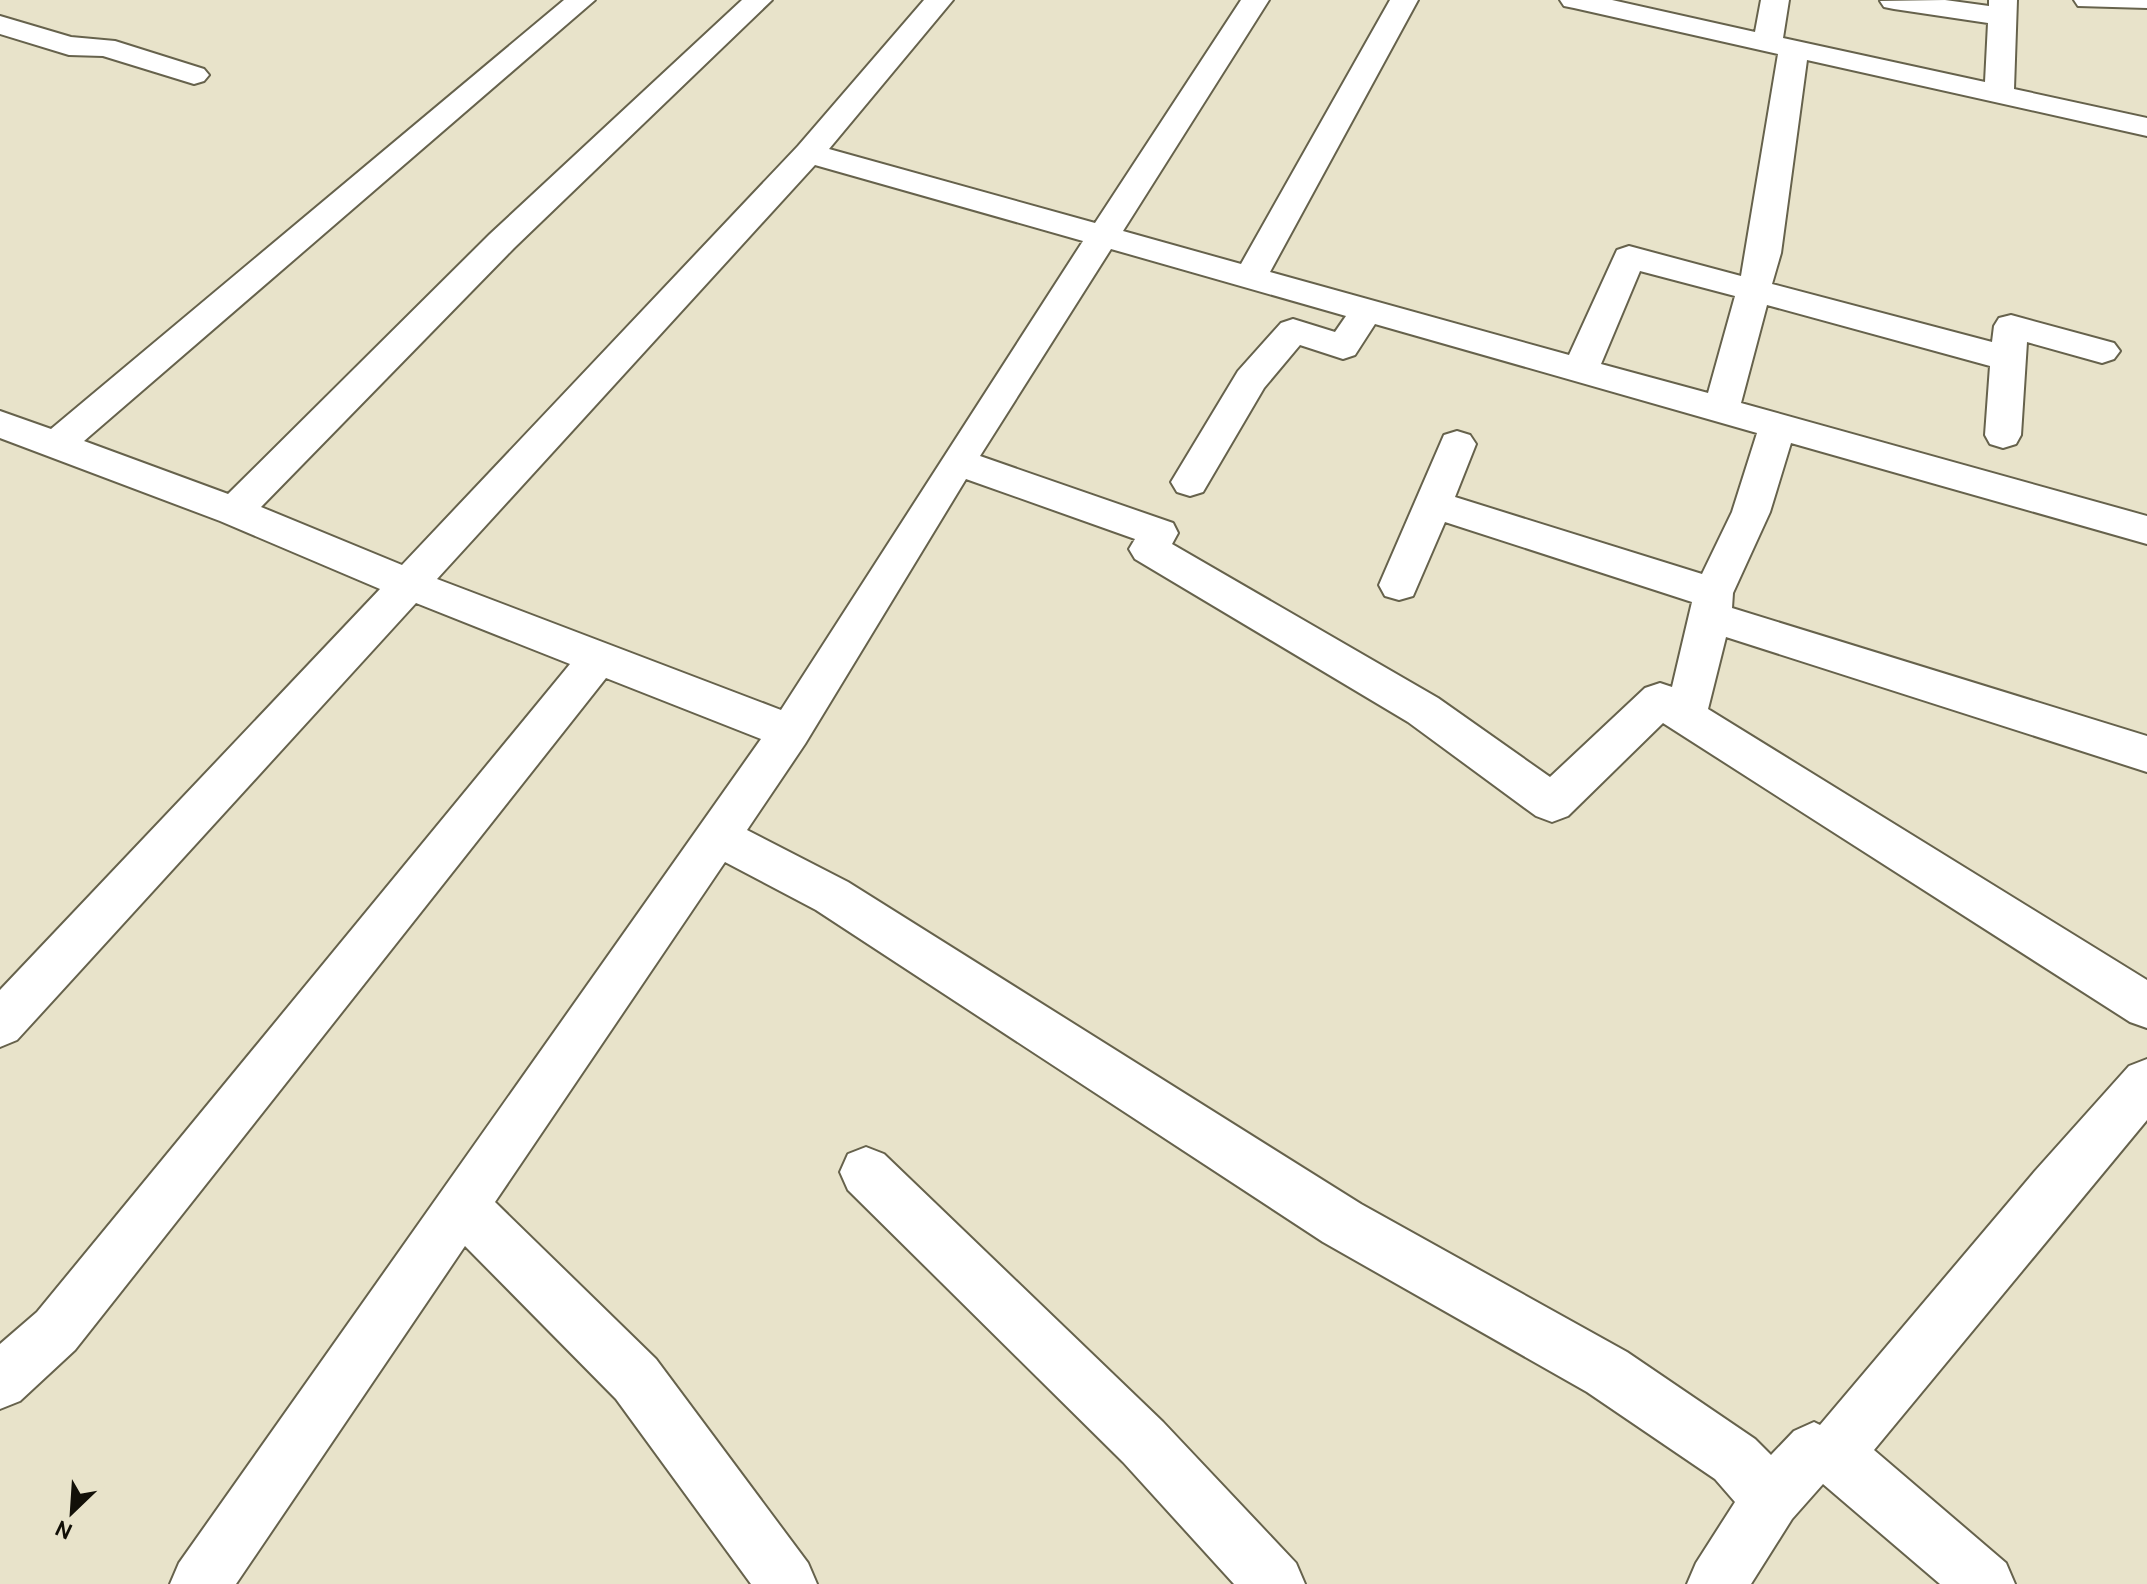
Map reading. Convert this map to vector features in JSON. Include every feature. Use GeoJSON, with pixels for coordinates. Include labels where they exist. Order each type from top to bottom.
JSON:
{"type":"FeatureCollection","features":[{"type":"Feature","properties":{"kind":"street"},"geometry":{"type":"LineString","coordinates":[[56,445],[581,0]]}},
{"type":"Feature","properties":{"kind":"street"},"geometry":{"type":"LineString","coordinates":[[234,511],[502,241],[758,0]]}},
{"type":"Feature","properties":{"kind":"street"},"geometry":{"type":"LineString","coordinates":[[0,1024],[809,153],[939,0]]}},
{"type":"Feature","properties":{"kind":"street"},"geometry":{"type":"LineString","coordinates":[[200,1584],[790,732],[957,462],[1255,0]]}},
{"type":"Feature","properties":{"kind":"street"},"geometry":{"type":"LineString","coordinates":[[1249,279],[1404,0]]}},
{"type":"Feature","properties":{"kind":"street"},"geometry":{"type":"LineString","coordinates":[[1574,0],[2147,127]]}},
{"type":"Feature","properties":{"kind":"street"},"geometry":{"type":"LineString","coordinates":[[1721,410],[1764,253],[1781,45],[1775,0]]}},
{"type":"Feature","properties":{"kind":"street"},"geometry":{"type":"LineString","coordinates":[[2088,0],[2145,0]]}},
{"type":"Feature","properties":{"kind":"street"},"geometry":{"type":"LineString","coordinates":[[1894,1],[2003,8],[1999,95]]}},
{"type":"Feature","properties":{"kind":"street"},"geometry":{"type":"LineString","coordinates":[[0,25],[69,46],[105,47],[194,75]]}},
{"type":"Feature","properties":{"kind":"street"},"geometry":{"type":"LineString","coordinates":[[809,153],[2147,530]]}},
{"type":"Feature","properties":{"kind":"street"},"geometry":{"type":"LineString","coordinates":[[1580,371],[1629,257],[2010,359]]}},
{"type":"Feature","properties":{"kind":"street"},"geometry":{"type":"LineString","coordinates":[[1190,482],[1251,380],[1293,331],[1343,347],[1366,311]]}},
{"type":"Feature","properties":{"kind":"street"},"geometry":{"type":"LineString","coordinates":[[2003,435],[2011,326],[2102,351]]}},
{"type":"Feature","properties":{"kind":"street"},"geometry":{"type":"LineString","coordinates":[[0,424],[234,511],[408,584],[790,732]]}},
{"type":"Feature","properties":{"kind":"street"},"geometry":{"type":"LineString","coordinates":[[1685,717],[1712,605],[1751,512],[1778,426]]}},
{"type":"Feature","properties":{"kind":"street"},"geometry":{"type":"LineString","coordinates":[[1399,585],[1457,444]]}},
{"type":"Feature","properties":{"kind":"street"},"geometry":{"type":"LineString","coordinates":[[957,462],[1159,533],[1149,549],[1282,624],[1423,710],[1552,803],[1660,700],[2147,1006]]}},
{"type":"Feature","properties":{"kind":"street"},"geometry":{"type":"LineString","coordinates":[[1433,504],[1712,605],[2147,754]]}},
{"type":"Feature","properties":{"kind":"street"},"geometry":{"type":"LineString","coordinates":[[0,1381],[56,1331],[600,656]]}},
{"type":"Feature","properties":{"kind":"street"},"geometry":{"type":"LineString","coordinates":[[717,836],[832,896],[1342,1223],[1607,1372],[1735,1459],[1771,1498]]}},
{"type":"Feature","properties":{"kind":"street"},"geometry":{"type":"LineString","coordinates":[[1830,1458],[2053,1189],[2147,1083]]}},
{"type":"Feature","properties":{"kind":"street"},"geometry":{"type":"LineString","coordinates":[[866,1172],[1143,1442],[1275,1584]]}},
{"type":"Feature","properties":{"kind":"street"},"geometry":{"type":"LineString","coordinates":[[460,1205],[636,1379],[787,1584]]}},
{"type":"Feature","properties":{"kind":"street"},"geometry":{"type":"LineString","coordinates":[[1717,1584],[1771,1498],[1814,1451],[1850,1467],[1985,1584]]}}]}
